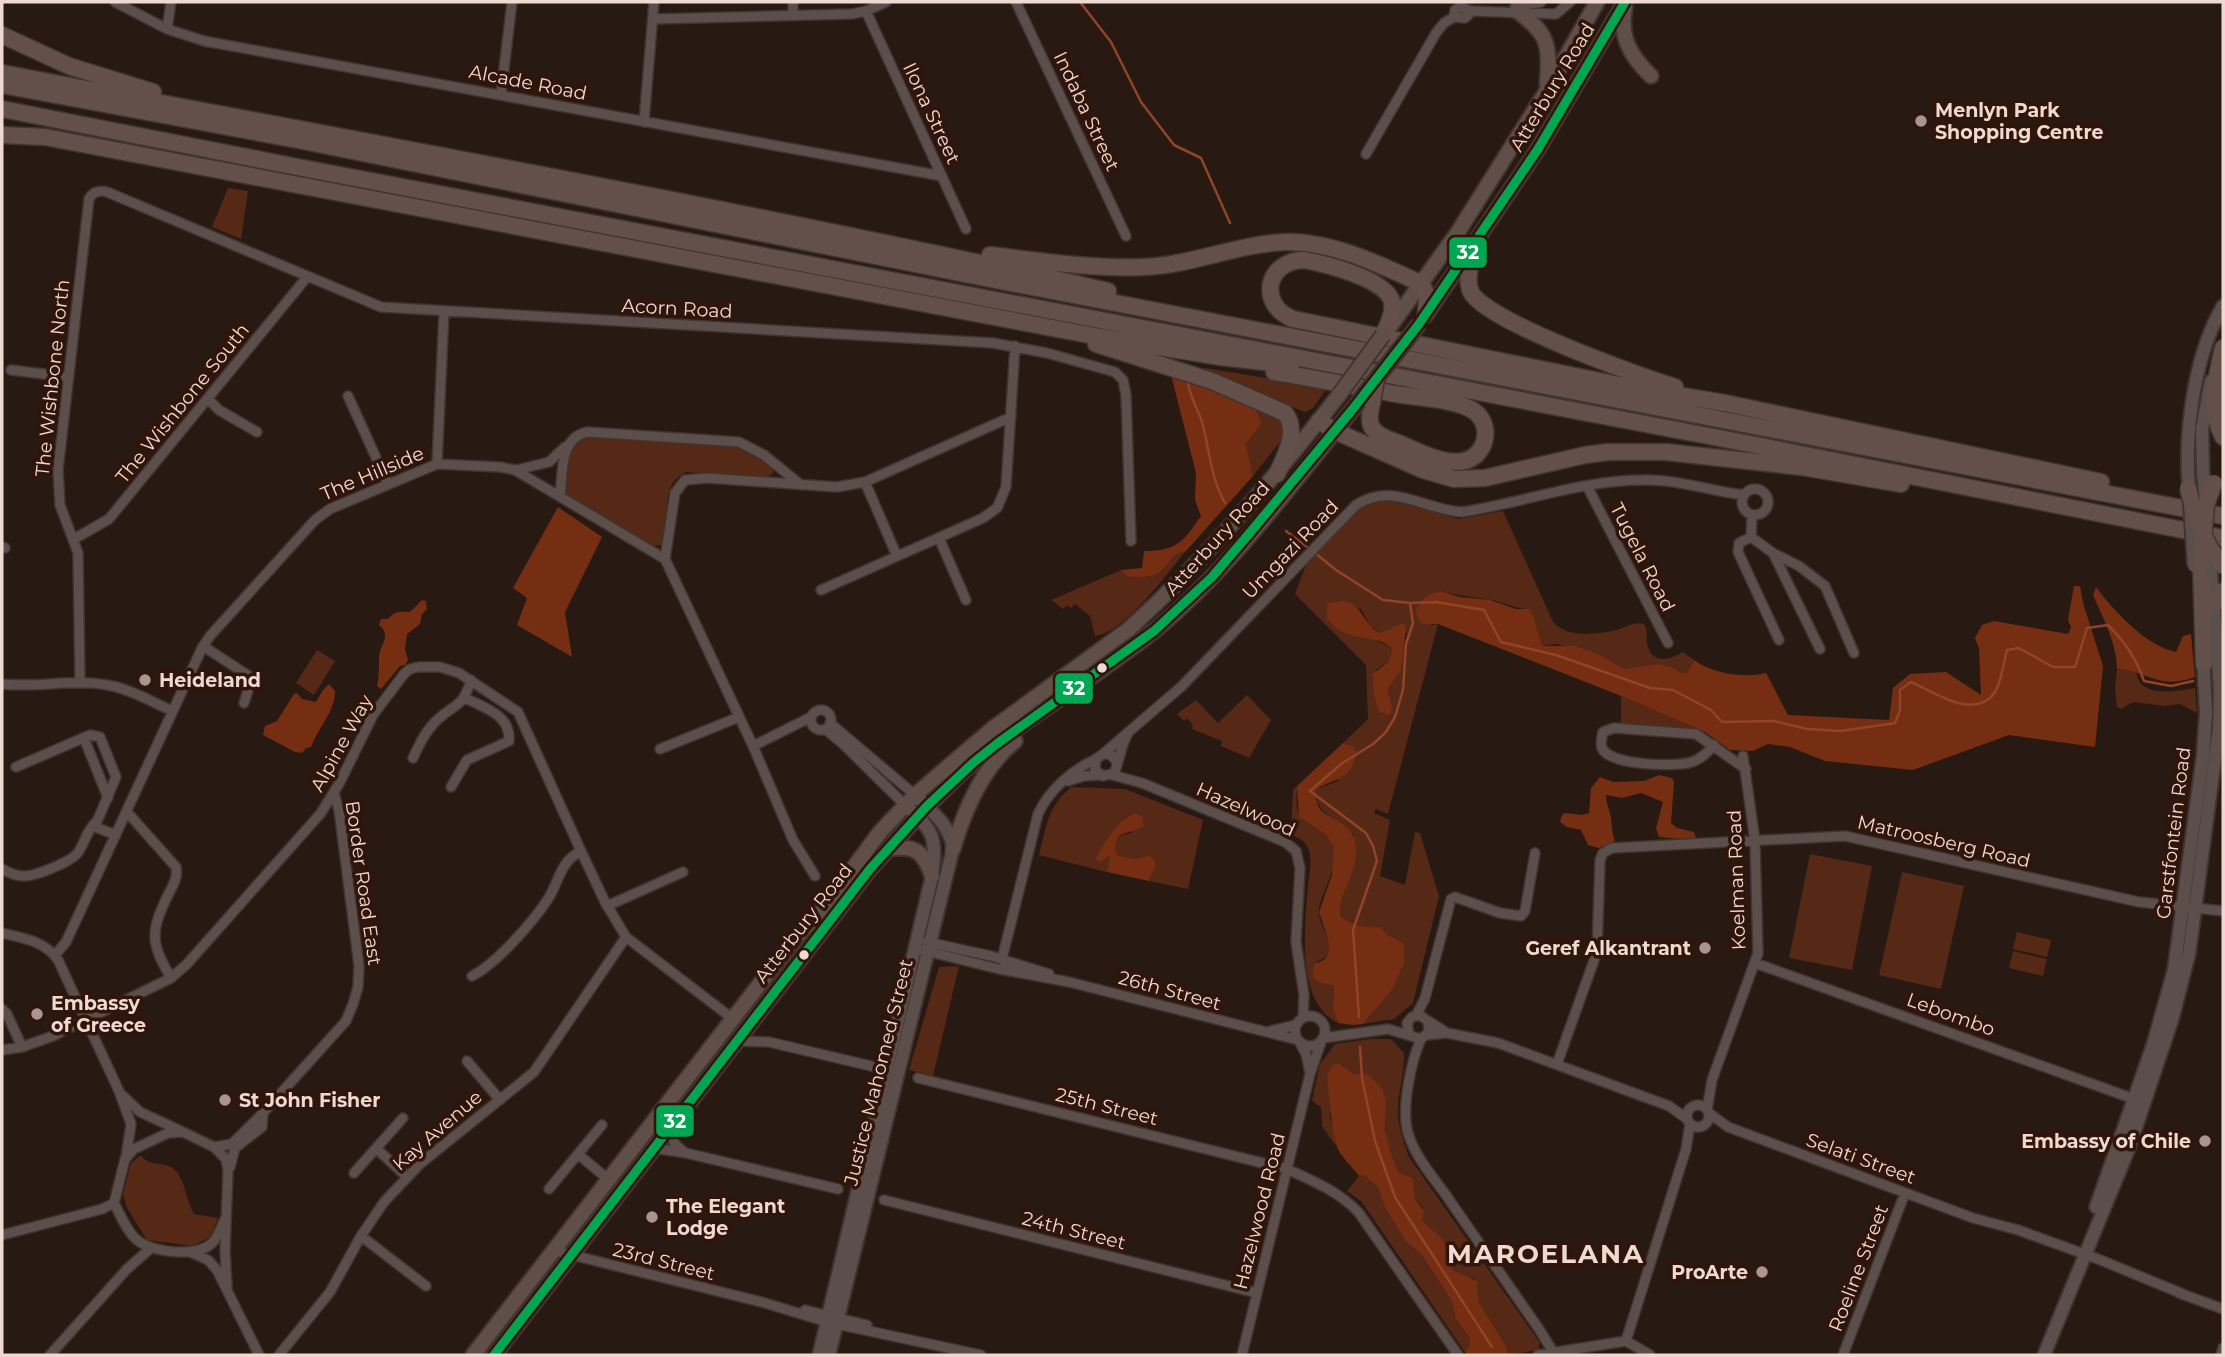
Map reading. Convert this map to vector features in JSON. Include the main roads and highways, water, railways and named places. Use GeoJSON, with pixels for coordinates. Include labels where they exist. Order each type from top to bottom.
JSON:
{"type":"FeatureCollection","features":[{"type":"Feature","properties":{"kind":"highway"},"geometry":{"type":"LineString","coordinates":[[2,35],[69,66],[106,79],[169,97],[301,128]]}},
{"type":"Feature","properties":{"kind":"highway"},"geometry":{"type":"LineString","coordinates":[[2,63],[163,104]]}},
{"type":"Feature","properties":{"kind":"highway"},"geometry":{"type":"LineString","coordinates":[[2,73],[301,128],[906,246],[1127,295],[1266,332]]}},
{"type":"Feature","properties":{"kind":"highway"},"geometry":{"type":"LineString","coordinates":[[2,85],[298,140],[609,204],[2223,516]]}},
{"type":"Feature","properties":{"kind":"highway"},"geometry":{"type":"LineString","coordinates":[[2,109],[2223,538]]}},
{"type":"Feature","properties":{"kind":"highway"},"geometry":{"type":"LineString","coordinates":[[2,115],[179,163]]}},
{"type":"Feature","properties":{"kind":"highway"},"geometry":{"type":"LineString","coordinates":[[2,135],[45,137],[1119,340],[1254,362],[1337,366]]}},
{"type":"Feature","properties":{"kind":"highway"},"geometry":{"type":"LineString","coordinates":[[1477,240],[1469,283],[1472,294],[1484,307],[1606,363],[1725,403]]}},
{"type":"Feature","properties":{"kind":"highway"},"geometry":{"type":"LineString","coordinates":[[906,246],[1125,267],[1162,265],[1258,245],[1305,243],[1347,253],[1422,284],[1427,296],[1423,319]]}},
{"type":"Feature","properties":{"kind":"highway"},"geometry":{"type":"LineString","coordinates":[[1383,335],[1395,313],[1390,297],[1382,287],[1311,261],[1289,262],[1280,267],[1272,279],[1271,293],[1277,310],[1293,319],[1629,387],[1725,403],[2065,474],[2133,491],[2172,507]]}},
{"type":"Feature","properties":{"kind":"highway"},"geometry":{"type":"LineString","coordinates":[[996,316],[1017,326],[1100,345],[1182,371],[1277,408],[1285,413],[1291,425],[1286,454],[1277,474]]}},
{"type":"Feature","properties":{"kind":"highway"},"geometry":{"type":"LineString","coordinates":[[1119,340],[1195,359],[1457,405],[1472,410],[1482,419],[1485,433],[1482,446],[1475,455],[1461,461],[1442,461],[1376,432],[1370,421],[1372,403],[1376,380]]}},
{"type":"Feature","properties":{"kind":"highway"},"geometry":{"type":"LineString","coordinates":[[2223,346],[2213,397],[2215,418],[2223,438]]}},
{"type":"Feature","properties":{"kind":"highway"},"geometry":{"type":"LineString","coordinates":[[1318,421],[1423,470],[1454,479],[1485,478],[1608,452],[1666,452],[1802,467],[1952,493],[2015,496]]}},
{"type":"Feature","properties":{"kind":"highway"},"geometry":{"type":"LineString","coordinates":[[2204,664],[2206,505],[2213,477]]}},
{"type":"Feature","properties":{"kind":"highway"},"geometry":{"type":"LineString","coordinates":[[2188,480],[2206,541],[2207,567]]}},
{"type":"Feature","properties":{"kind":"main road","name":"Atterbury Road"},"geometry":{"type":"LineString","coordinates":[[1395,313],[1422,284],[1458,232],[1546,92],[1597,2]]}},
{"type":"Feature","properties":{"kind":"main road","name":"Atterbury Road"},"geometry":{"type":"LineString","coordinates":[[497,1353],[870,869],[922,811],[998,743],[1154,631],[1205,584],[1335,431],[1423,319],[1477,240],[1538,149],[1626,2]]}},
{"type":"Feature","properties":{"kind":"main road"},"geometry":{"type":"LineString","coordinates":[[1626,2],[1623,16],[1625,39],[1633,57],[1651,75]]}},
{"type":"Feature","properties":{"kind":"main road"},"geometry":{"type":"LineString","coordinates":[[1517,11],[1536,25],[1545,40],[1548,65],[1546,92]]}},
{"type":"Feature","properties":{"kind":"main road","name":"Garstfontein Road"},"geometry":{"type":"LineString","coordinates":[[2081,1255],[2168,993],[2190,909],[2219,728],[2219,598],[2207,567],[2188,480],[2190,425],[2195,390],[2207,342],[2223,306]]}},
{"type":"Feature","properties":{"kind":"main road","name":"Atterbury Road"},"geometry":{"type":"LineString","coordinates":[[473,1355],[880,832],[910,800],[992,729],[1129,629],[1176,584],[1277,474],[1383,335]]}},
{"type":"Feature","properties":{"kind":"main road"},"geometry":{"type":"LineString","coordinates":[[2213,477],[2202,429],[2206,399],[2223,346]]}},
{"type":"Feature","properties":{"kind":"main road","name":"Garstfontein Road"},"geometry":{"type":"LineString","coordinates":[[2046,1352],[2060,1305],[2129,1148],[2156,1073],[2187,967],[2205,736],[2204,664]]}},
{"type":"Feature","properties":{"kind":"main road"},"geometry":{"type":"LineString","coordinates":[[953,849],[960,824],[975,794],[1002,752],[1074,693],[1082,683]]}},
{"type":"Feature","properties":{"kind":"main road"},"geometry":{"type":"LineString","coordinates":[[910,800],[946,826],[953,849]]}},
{"type":"Feature","properties":{"kind":"main road","name":"Justice Mahomed Street"},"geometry":{"type":"LineString","coordinates":[[819,1355],[833,1319],[924,946],[935,843],[922,811]]}},
{"type":"Feature","properties":{"kind":"main road"},"geometry":{"type":"LineString","coordinates":[[888,849],[905,847],[915,850],[925,858],[932,876]]}},
{"type":"Feature","properties":{"kind":"main road","name":"Justice Mahomed Street"},"geometry":{"type":"LineString","coordinates":[[829,1355],[833,1319],[888,1070],[953,849]]}},
{"type":"Feature","properties":{"kind":"waterway"},"geometry":{"type":"LineString","coordinates":[[1080,2],[1111,42],[1141,102],[1174,145],[1201,158],[1230,223]]}},
{"type":"Feature","properties":{"kind":"waterway"},"geometry":{"type":"LineString","coordinates":[[1188,380],[1191,396],[1202,422],[1216,483],[1225,503]]}},
{"type":"Feature","properties":{"kind":"waterway"},"geometry":{"type":"LineString","coordinates":[[1286,531],[1310,549]]}},
{"type":"Feature","properties":{"kind":"waterway"},"geometry":{"type":"LineString","coordinates":[[1315,553],[1383,600],[1410,603],[1413,623],[1406,644],[1403,690],[1395,717],[1386,732],[1373,744],[1341,764],[1310,791],[1366,833],[1377,861],[1353,930],[1359,1017]]}},
{"type":"Feature","properties":{"kind":"waterway"},"geometry":{"type":"LineString","coordinates":[[1410,603],[1436,602],[1484,610],[1501,642],[1556,655],[1650,688],[1673,690],[1711,710],[1722,722],[1774,721],[1807,729],[1841,731],[1895,723],[1900,710],[1900,690],[1911,682],[1961,704],[1981,703],[1990,698],[1997,689],[2007,650],[2019,648],[2053,667],[2075,667],[2087,628],[2108,625],[2129,651],[2144,681],[2171,686],[2193,681]]}},
{"type":"Feature","properties":{"kind":"waterway"},"geometry":{"type":"LineString","coordinates":[[1360,1047],[1362,1078],[1375,1141],[1395,1197],[1492,1347]]}},
{"type":"Feature","properties":{"kind":"place","name":"Menlyn Park Shopping Centre"},"geometry":{"type":"Point","coordinates":[1921,121]}},
{"type":"Feature","properties":{"kind":"place","name":"Heideland"},"geometry":{"type":"Point","coordinates":[145,680]}},
{"type":"Feature","properties":{"kind":"place","name":"Geref Alkantrant"},"geometry":{"type":"Point","coordinates":[1705,948]}},
{"type":"Feature","properties":{"kind":"place","name":"Embassy of Greece"},"geometry":{"type":"Point","coordinates":[37,1014]}},
{"type":"Feature","properties":{"kind":"place","name":"St John Fisher"},"geometry":{"type":"Point","coordinates":[225,1100]}},
{"type":"Feature","properties":{"kind":"place","name":"Embassy of Chile"},"geometry":{"type":"Point","coordinates":[2205,1141]}},
{"type":"Feature","properties":{"kind":"place","name":"The Elegant Lodge"},"geometry":{"type":"Point","coordinates":[652,1217]}},
{"type":"Feature","properties":{"kind":"place","name":"ProArte"},"geometry":{"type":"Point","coordinates":[1762,1272]}},
{"type":"Feature","properties":{"kind":"district","name":"MAROELANA"},"geometry":{"type":"Point","coordinates":[1546,1254]}}]}
